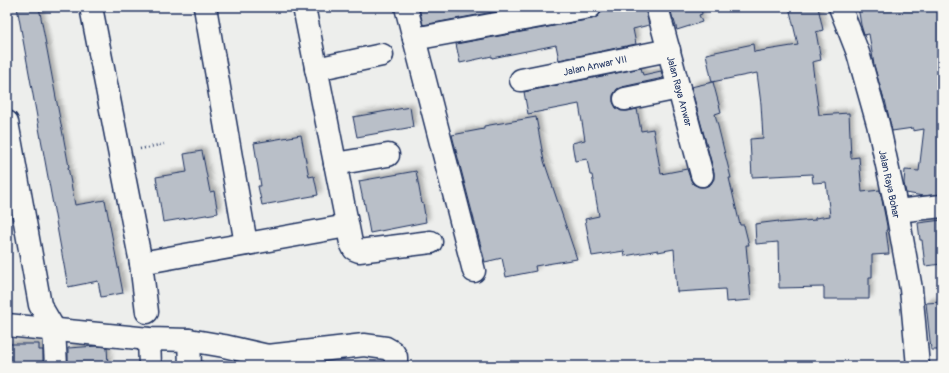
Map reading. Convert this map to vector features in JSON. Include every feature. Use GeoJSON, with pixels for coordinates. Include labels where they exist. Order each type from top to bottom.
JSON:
{"type":"FeatureCollection","features":[{"type":"Feature","properties":{"kind":"street"},"geometry":{"type":"LineString","coordinates":[[91,7],[141,263],[147,312]]}},
{"type":"Feature","properties":{"kind":"street"},"geometry":{"type":"LineString","coordinates":[[205,7],[246,244]]}},
{"type":"Feature","properties":{"kind":"street"},"geometry":{"type":"LineString","coordinates":[[304,7],[347,226],[354,249],[359,251],[431,242]]}},
{"type":"Feature","properties":{"kind":"street"},"geometry":{"type":"LineString","coordinates":[[406,7],[474,271]]}},
{"type":"Feature","properties":{"kind":"street"},"geometry":{"type":"LineString","coordinates":[[414,39],[590,7]]}},
{"type":"Feature","properties":{"kind":"street","name":"Jalan Raya Anwar"},"geometry":{"type":"LineString","coordinates":[[657,7],[702,175]]}},
{"type":"Feature","properties":{"kind":"street","name":"Jalan Raya Bohar"},"geometry":{"type":"LineString","coordinates":[[840,7],[858,53],[878,124],[897,211],[911,289],[918,366]]}},
{"type":"Feature","properties":{"kind":"street","name":"Jalan Anwar VII"},"geometry":{"type":"LineString","coordinates":[[521,80],[669,50]]}},
{"type":"Feature","properties":{"kind":"street"},"geometry":{"type":"LineString","coordinates":[[316,69],[382,55]]}},
{"type":"Feature","properties":{"kind":"street"},"geometry":{"type":"LineString","coordinates":[[625,99],[679,88]]}},
{"type":"Feature","properties":{"kind":"street"},"geometry":{"type":"LineString","coordinates":[[7,122],[40,305],[54,329],[56,366]]}},
{"type":"Feature","properties":{"kind":"street"},"geometry":{"type":"LineString","coordinates":[[335,164],[388,155]]}},
{"type":"Feature","properties":{"kind":"street"},"geometry":{"type":"LineString","coordinates":[[897,211],[942,206]]}},
{"type":"Feature","properties":{"kind":"street"},"geometry":{"type":"LineString","coordinates":[[141,263],[347,226]]}},
{"type":"Feature","properties":{"kind":"street"},"geometry":{"type":"LineString","coordinates":[[7,325],[149,339],[189,340],[224,346],[268,361],[338,357],[364,345],[386,348],[393,352],[396,357],[396,366]]}},
{"type":"Feature","properties":{"kind":"street"},"geometry":{"type":"LineString","coordinates":[[149,339],[150,366]]}},
{"type":"Feature","properties":{"kind":"street"},"geometry":{"type":"LineString","coordinates":[[189,340],[190,366]]}},
{"type":"Feature","properties":{"kind":"building"},"geometry":{"type":"Polygon","coordinates":[[[17,7],[39,7],[75,205],[105,200],[123,293],[101,297],[98,281],[68,287],[17,7]]]}},
{"type":"Feature","properties":{"kind":"building"},"geometry":{"type":"Polygon","coordinates":[[[419,7],[520,7],[423,25],[419,7]]]}},
{"type":"Feature","properties":{"kind":"building"},"geometry":{"type":"Polygon","coordinates":[[[602,7],[645,7],[649,25],[633,29],[636,44],[559,60],[556,45],[460,63],[456,44],[592,19],[602,12],[602,7]]]}},
{"type":"Feature","properties":{"kind":"building"},"geometry":{"type":"Polygon","coordinates":[[[670,7],[701,7],[702,14],[699,15],[702,22],[677,30],[670,7]]]}},
{"type":"Feature","properties":{"kind":"building"},"geometry":{"type":"Polygon","coordinates":[[[789,7],[818,7],[823,30],[816,32],[821,60],[812,62],[819,115],[849,113],[851,158],[859,157],[862,192],[880,190],[887,226],[886,230],[889,254],[872,255],[872,277],[869,277],[869,299],[824,299],[824,287],[779,288],[778,242],[756,244],[755,224],[779,221],[779,223],[815,220],[815,218],[830,216],[826,182],[813,183],[812,174],[752,177],[750,139],[763,138],[757,73],[712,82],[706,54],[753,44],[754,52],[798,45],[789,7]]]}},
{"type":"Feature","properties":{"kind":"building"},"geometry":{"type":"Polygon","coordinates":[[[858,7],[942,7],[942,194],[923,196],[906,193],[904,183],[905,170],[919,171],[924,129],[913,131],[913,128],[892,131],[885,100],[874,65],[869,34],[864,35],[858,7]]]}},
{"type":"Feature","properties":{"kind":"building"},"geometry":{"type":"Polygon","coordinates":[[[641,68],[643,75],[661,71],[663,78],[617,89],[613,95],[613,102],[616,108],[621,111],[637,109],[641,131],[653,129],[661,174],[687,169],[693,184],[699,187],[705,187],[711,184],[714,179],[714,172],[691,87],[713,82],[721,112],[715,114],[731,178],[729,178],[740,225],[744,225],[749,245],[746,245],[751,300],[726,302],[725,289],[677,292],[674,249],[658,252],[658,250],[625,256],[624,251],[592,256],[585,219],[599,216],[592,175],[590,175],[587,159],[575,161],[572,143],[585,140],[579,104],[528,114],[524,92],[641,68]]]}},
{"type":"Feature","properties":{"kind":"building"},"geometry":{"type":"Polygon","coordinates":[[[410,107],[413,127],[357,137],[353,117],[410,107]]]}},
{"type":"Feature","properties":{"kind":"building"},"geometry":{"type":"Polygon","coordinates":[[[536,117],[544,161],[577,259],[535,266],[536,271],[506,277],[502,258],[485,262],[452,135],[484,129],[484,126],[536,117]]]}},
{"type":"Feature","properties":{"kind":"building"},"geometry":{"type":"Polygon","coordinates":[[[301,135],[309,177],[314,176],[318,195],[262,205],[258,186],[261,186],[254,143],[301,135]]]}},
{"type":"Feature","properties":{"kind":"building"},"geometry":{"type":"Polygon","coordinates":[[[202,151],[210,192],[214,191],[218,213],[163,222],[156,177],[187,172],[184,154],[202,151]]]}},
{"type":"Feature","properties":{"kind":"building"},"geometry":{"type":"Polygon","coordinates":[[[416,171],[426,222],[370,233],[359,181],[416,171]]]}},
{"type":"Feature","properties":{"kind":"building"},"geometry":{"type":"Polygon","coordinates":[[[942,220],[942,264],[925,266],[922,240],[920,240],[918,223],[942,220]]]}},
{"type":"Feature","properties":{"kind":"building"},"geometry":{"type":"Polygon","coordinates":[[[942,302],[942,350],[931,350],[926,303],[942,302]]]}},
{"type":"Feature","properties":{"kind":"building"},"geometry":{"type":"Polygon","coordinates":[[[7,344],[39,344],[39,350],[43,350],[43,366],[8,366],[7,344]]]}},
{"type":"Feature","properties":{"kind":"building"},"geometry":{"type":"Polygon","coordinates":[[[97,346],[107,347],[108,365],[68,366],[68,348],[97,346]]]}}]}
